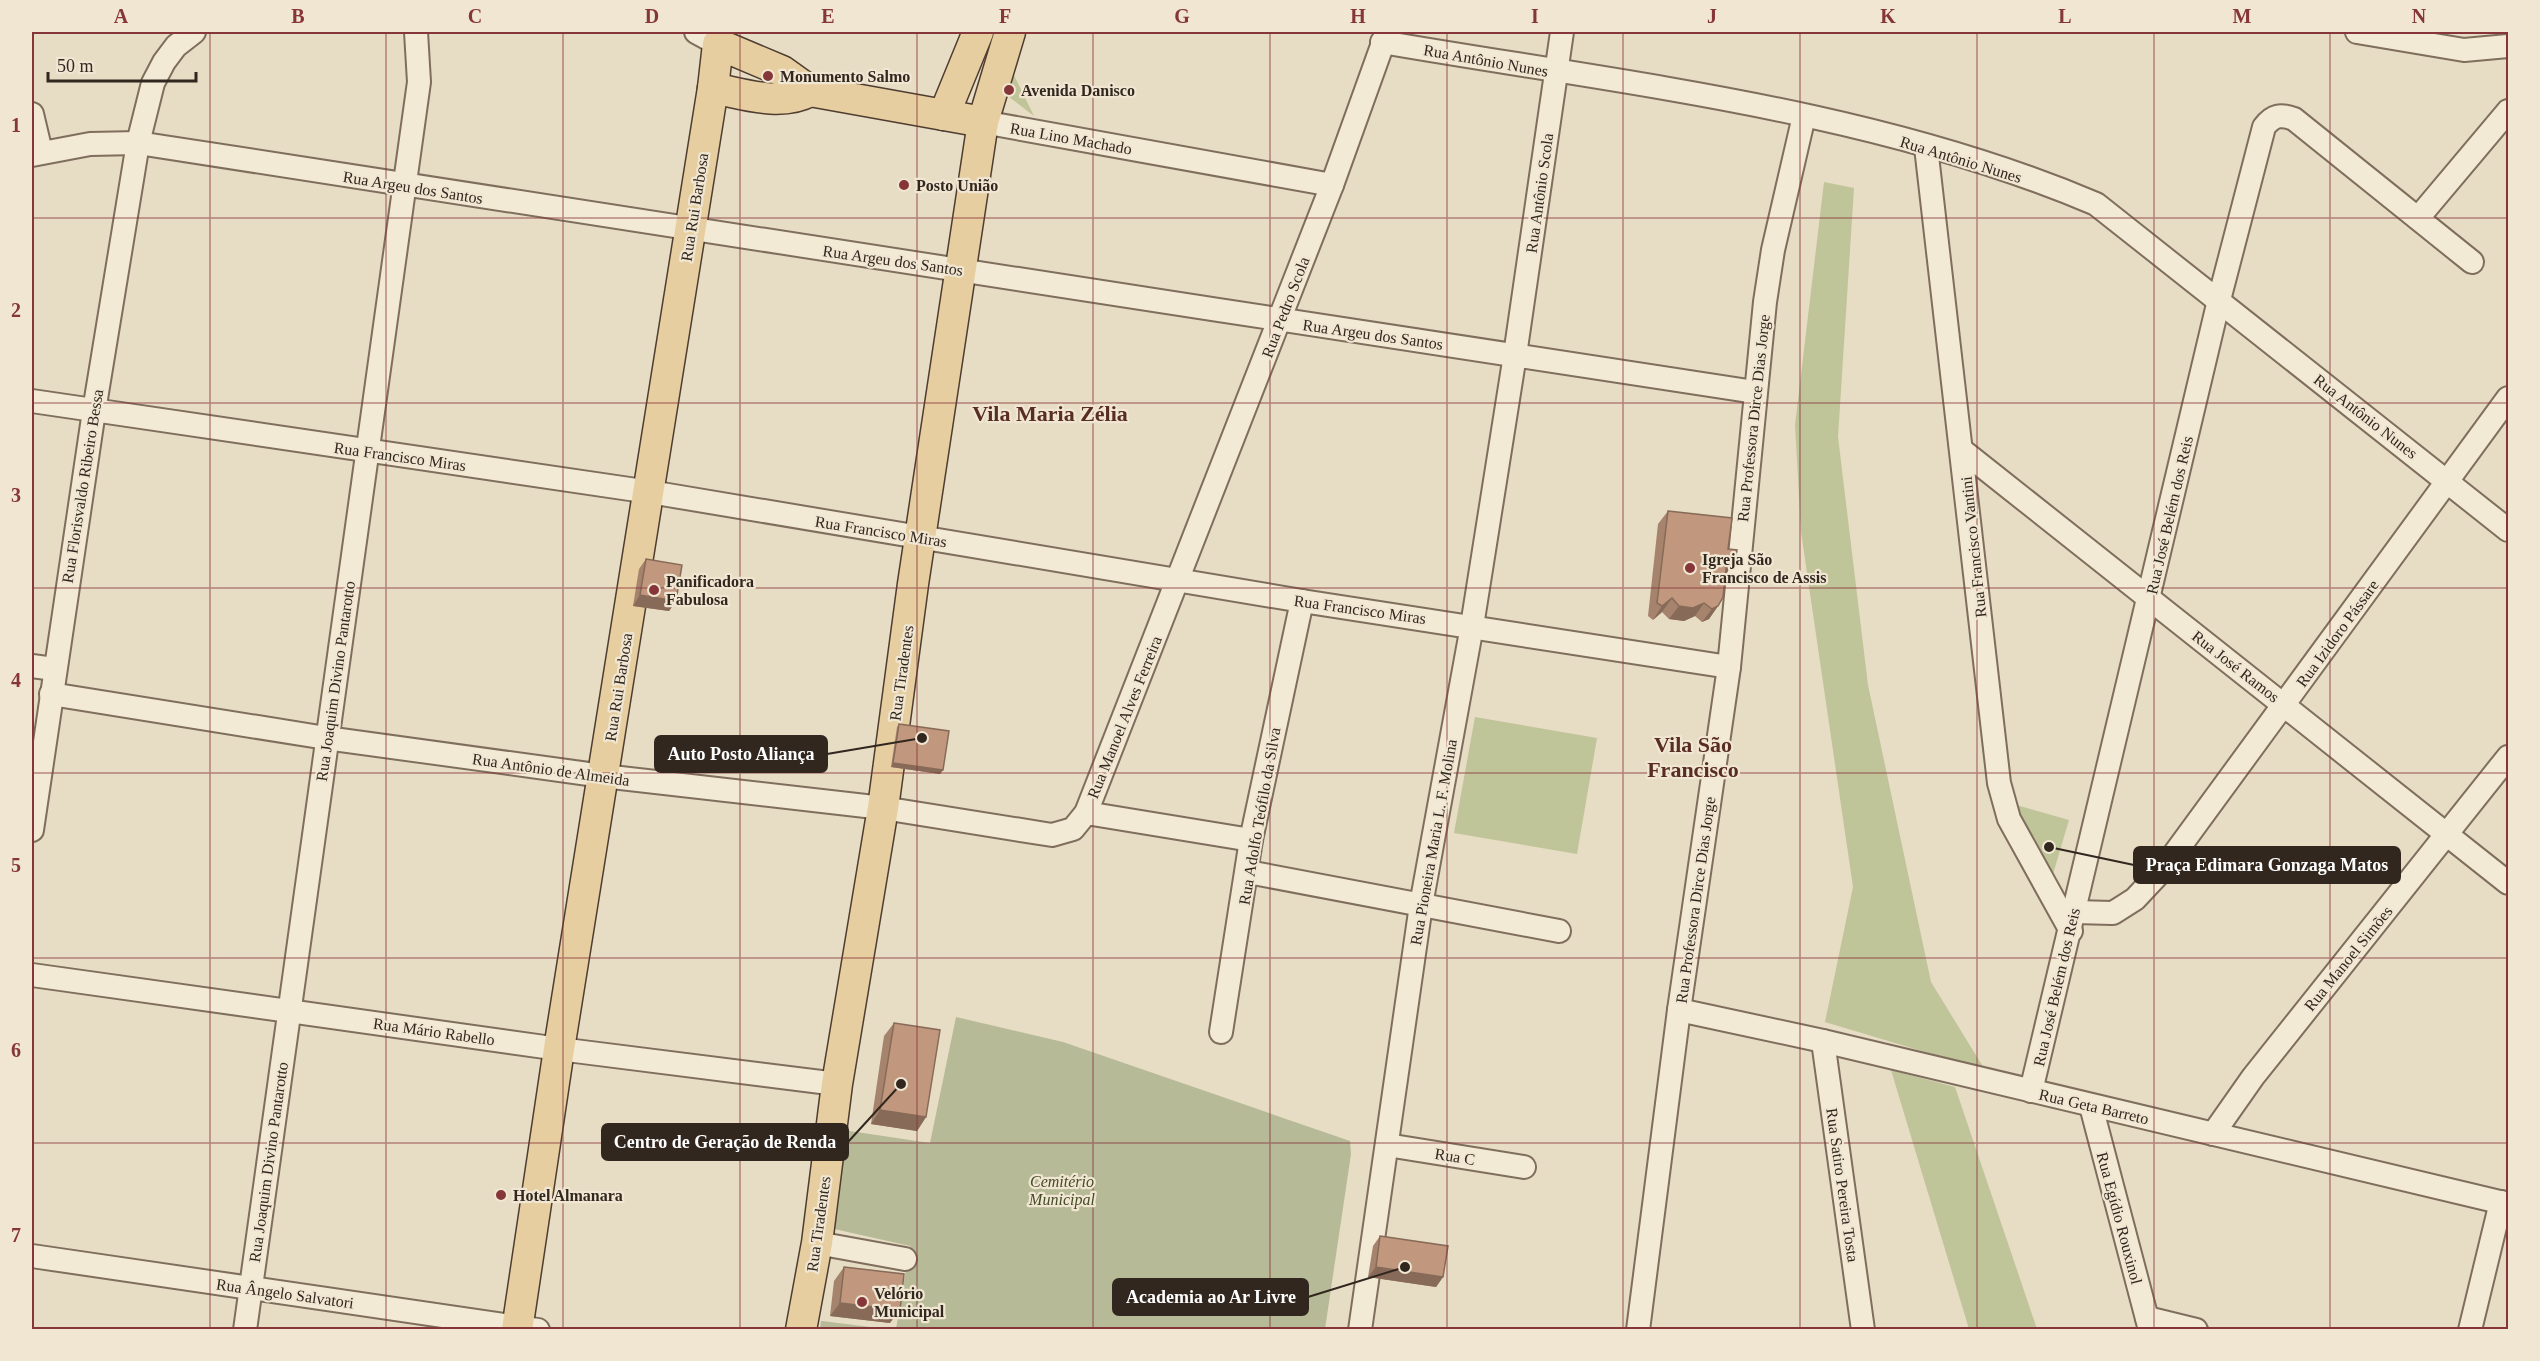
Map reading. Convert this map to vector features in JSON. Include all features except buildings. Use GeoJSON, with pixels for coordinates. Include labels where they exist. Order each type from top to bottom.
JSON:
{"type":"FeatureCollection","features":[{"type":"Feature","properties":{"kind":"main road"},"geometry":{"type":"LineString","coordinates":[[944,115],[978,32]]}},
{"type":"Feature","properties":{"kind":"main road"},"geometry":{"type":"LineString","coordinates":[[983,122],[1010,32]]}},
{"type":"Feature","properties":{"kind":"main road","name":"Rua Lino Machado"},"geometry":{"type":"LineString","coordinates":[[711,36],[782,71],[810,91],[983,122]]}},
{"type":"Feature","properties":{"kind":"main road","name":"Rua Rui Barbosa"},"geometry":{"type":"LineString","coordinates":[[525,1329],[559,1049],[713,88],[711,36]]}},
{"type":"Feature","properties":{"kind":"main road","name":"Rua Lino Machado"},"geometry":{"type":"LineString","coordinates":[[713,88],[773,98],[800,96],[810,91]]}},
{"type":"Feature","properties":{"kind":"main road","name":"Rua Tiradentes"},"geometry":{"type":"LineString","coordinates":[[801,1329],[817,1243],[837,1084],[883,808],[983,122]]}},
{"type":"Feature","properties":{"kind":"street","name":"Rua Florisvaldo Ribeiro Bessa"},"geometry":{"type":"LineString","coordinates":[[32,830],[54,669],[138,143],[153,83],[164,62],[192,32]]}},
{"type":"Feature","properties":{"kind":"street","name":"Rua Joaquim Divino Pantarotto"},"geometry":{"type":"LineString","coordinates":[[245,1329],[419,82],[416,32]]}},
{"type":"Feature","properties":{"kind":"street","name":"Rua Antônio Scola"},"geometry":{"type":"LineString","coordinates":[[1515,355],[1562,32]]}},
{"type":"Feature","properties":{"kind":"street"},"geometry":{"type":"LineString","coordinates":[[2357,32],[2464,50],[2508,46]]}},
{"type":"Feature","properties":{"kind":"street","name":"Rua Antônio Nunes"},"geometry":{"type":"LineString","coordinates":[[1385,37],[1556,72],[1687,93],[1804,116],[1926,147],[2059,189],[2096,204],[2508,530]]}},
{"type":"Feature","properties":{"kind":"street","name":"Rua Pedro Scola"},"geometry":{"type":"LineString","coordinates":[[1178,580],[1332,185],[1385,37]]}},
{"type":"Feature","properties":{"kind":"street"},"geometry":{"type":"LineString","coordinates":[[2418,218],[2508,111]]}},
{"type":"Feature","properties":{"kind":"street"},"geometry":{"type":"LineString","coordinates":[[32,114],[36,154]]}},
{"type":"Feature","properties":{"kind":"street","name":"Rua Professora Dirce Dias Jorge"},"geometry":{"type":"LineString","coordinates":[[1638,1329],[1678,1010],[1729,667],[1755,392],[1773,250],[1804,116]]}},
{"type":"Feature","properties":{"kind":"street","name":"Rua José Belém dos Reis"},"geometry":{"type":"LineString","coordinates":[[2031,1091],[2219,300],[2264,127],[2270,119],[2285,116],[2305,127],[2472,262]]}},
{"type":"Feature","properties":{"kind":"street","name":"Rua Lino Machado"},"geometry":{"type":"LineString","coordinates":[[983,122],[1332,185]]}},
{"type":"Feature","properties":{"kind":"street","name":"Rua Argeu dos Santos"},"geometry":{"type":"LineString","coordinates":[[36,154],[90,144],[138,143],[690,231],[960,269],[1755,392]]}},
{"type":"Feature","properties":{"kind":"street","name":"Rua Francisco Vantini"},"geometry":{"type":"LineString","coordinates":[[1926,147],[2004,805],[2073,922]]}},
{"type":"Feature","properties":{"kind":"street","name":"Rua Pioneira Maria L. F. Molina"},"geometry":{"type":"LineString","coordinates":[[1360,1329],[1421,905],[1472,626],[1515,355]]}},
{"type":"Feature","properties":{"kind":"street","name":"Rua Izidoro Pássare"},"geometry":{"type":"LineString","coordinates":[[2073,922],[2113,913],[2124,907],[2164,868],[2508,398]]}},
{"type":"Feature","properties":{"kind":"street","name":"Rua Francisco Miras"},"geometry":{"type":"LineString","coordinates":[[32,401],[650,492],[1302,601],[1729,667]]}},
{"type":"Feature","properties":{"kind":"street","name":"Rua José Ramos"},"geometry":{"type":"LineString","coordinates":[[1963,451],[2508,883]]}},
{"type":"Feature","properties":{"kind":"street","name":"Rua Manoel Alves Ferreira"},"geometry":{"type":"LineString","coordinates":[[1052,835],[1073,829],[1086,813],[1178,580]]}},
{"type":"Feature","properties":{"kind":"street","name":"Rua Adolfo Teófilo da Silva"},"geometry":{"type":"LineString","coordinates":[[1221,1032],[1248,872],[1251,840],[1302,601]]}},
{"type":"Feature","properties":{"kind":"street"},"geometry":{"type":"LineString","coordinates":[[32,666],[54,669]]}},
{"type":"Feature","properties":{"kind":"street","name":"Rua Antônio de Almeida"},"geometry":{"type":"LineString","coordinates":[[51,694],[326,738],[603,776],[883,808],[1052,835]]}},
{"type":"Feature","properties":{"kind":"street","name":"Rua Manoel Simões"},"geometry":{"type":"LineString","coordinates":[[2213,1134],[2253,1077],[2508,758]]}},
{"type":"Feature","properties":{"kind":"street"},"geometry":{"type":"LineString","coordinates":[[1086,813],[1251,840]]}},
{"type":"Feature","properties":{"kind":"street"},"geometry":{"type":"LineString","coordinates":[[1248,872],[1559,931]]}},
{"type":"Feature","properties":{"kind":"street","name":"Rua Mário Rabello"},"geometry":{"type":"LineString","coordinates":[[32,975],[559,1049],[837,1084]]}},
{"type":"Feature","properties":{"kind":"street","name":"Rua Geta Barreto"},"geometry":{"type":"LineString","coordinates":[[1678,1010],[1823,1041],[2505,1203]]}},
{"type":"Feature","properties":{"kind":"street","name":"Rua Satiro Pereira Tosta"},"geometry":{"type":"LineString","coordinates":[[1823,1041],[1863,1329]]}},
{"type":"Feature","properties":{"kind":"street","name":"Rua Egídio Rouxinol"},"geometry":{"type":"LineString","coordinates":[[2091,1106],[2148,1324]]}},
{"type":"Feature","properties":{"kind":"street","name":"Rua C"},"geometry":{"type":"LineString","coordinates":[[1387,1145],[1524,1167]]}},
{"type":"Feature","properties":{"kind":"street"},"geometry":{"type":"LineString","coordinates":[[2470,1329],[2505,1203]]}},
{"type":"Feature","properties":{"kind":"street"},"geometry":{"type":"LineString","coordinates":[[817,1243],[905,1259]]}},
{"type":"Feature","properties":{"kind":"street","name":"Rua Ângelo Salvatori"},"geometry":{"type":"LineString","coordinates":[[32,1256],[525,1329]]}},
{"type":"Feature","properties":{"kind":"street"},"geometry":{"type":"LineString","coordinates":[[2148,1324],[2196,1329]]}},
{"type":"Feature","properties":{"kind":"green space"},"geometry":{"type":"Polygon","coordinates":[[[1018,32],[1025,32],[1008,63],[1018,32]]]}},
{"type":"Feature","properties":{"kind":"green space"},"geometry":{"type":"Polygon","coordinates":[[[1008,63],[1034,116],[1004,93],[1008,63]]]}},
{"type":"Feature","properties":{"kind":"green space"},"geometry":{"type":"Polygon","coordinates":[[[1824,182],[1854,188],[1838,437],[1868,685],[1931,982],[1985,1070],[1825,1022],[1853,887],[1801,532],[1795,425],[1824,182]]]}},
{"type":"Feature","properties":{"kind":"green space"},"geometry":{"type":"Polygon","coordinates":[[[1475,717],[1597,738],[1577,854],[1454,833],[1475,717]]]}},
{"type":"Feature","properties":{"kind":"green space"},"geometry":{"type":"Polygon","coordinates":[[[2009,803],[2069,820],[2053,874],[2009,803]]]}},
{"type":"Feature","properties":{"kind":"green space","name":"Cemitério Municipal"},"geometry":{"type":"Polygon","coordinates":[[[956,1017],[1063,1042],[1350,1141],[1351,1154],[1325,1329],[896,1329],[910,1246],[821,1226],[843,1130],[930,1143],[956,1017]]]}},
{"type":"Feature","properties":{"kind":"green space"},"geometry":{"type":"Polygon","coordinates":[[[1891,1070],[1955,1087],[2037,1329],[1969,1329],[1891,1070]]]}},
{"type":"Feature","properties":{"kind":"green space"},"geometry":{"type":"Polygon","coordinates":[[[822,1321],[886,1329],[820,1329],[822,1321]]]}},
{"type":"Feature","properties":{"kind":"place","name":"Monumento Salmo"},"geometry":{"type":"Point","coordinates":[768,76]}},
{"type":"Feature","properties":{"kind":"place","name":"Avenida Danisco"},"geometry":{"type":"Point","coordinates":[1009,90]}},
{"type":"Feature","properties":{"kind":"place","name":"Posto União"},"geometry":{"type":"Point","coordinates":[904,185]}},
{"type":"Feature","properties":{"kind":"place","name":"Igreja São Francisco de Assis"},"geometry":{"type":"Point","coordinates":[1690,568]}},
{"type":"Feature","properties":{"kind":"place","name":"Panificadora Fabulosa"},"geometry":{"type":"Point","coordinates":[654,590]}},
{"type":"Feature","properties":{"kind":"place","name":"Auto Posto Aliança"},"geometry":{"type":"Point","coordinates":[922,738]}},
{"type":"Feature","properties":{"kind":"place","name":"Praça Edimara Gonzaga Matos"},"geometry":{"type":"Point","coordinates":[2049,847]}},
{"type":"Feature","properties":{"kind":"place","name":"Centro de Geração de Renda"},"geometry":{"type":"Point","coordinates":[901,1084]}},
{"type":"Feature","properties":{"kind":"place","name":"Hotel Almanara"},"geometry":{"type":"Point","coordinates":[501,1195]}},
{"type":"Feature","properties":{"kind":"place","name":"Academia ao Ar Livre"},"geometry":{"type":"Point","coordinates":[1405,1267]}},
{"type":"Feature","properties":{"kind":"place","name":"Velório Municipal"},"geometry":{"type":"Point","coordinates":[862,1302]}},
{"type":"Feature","properties":{"kind":"district","name":"Vila Maria Zélia"},"geometry":{"type":"Point","coordinates":[1050,413]}},
{"type":"Feature","properties":{"kind":"district","name":"Vila São Francisco"},"geometry":{"type":"Point","coordinates":[1693,756]}}]}
